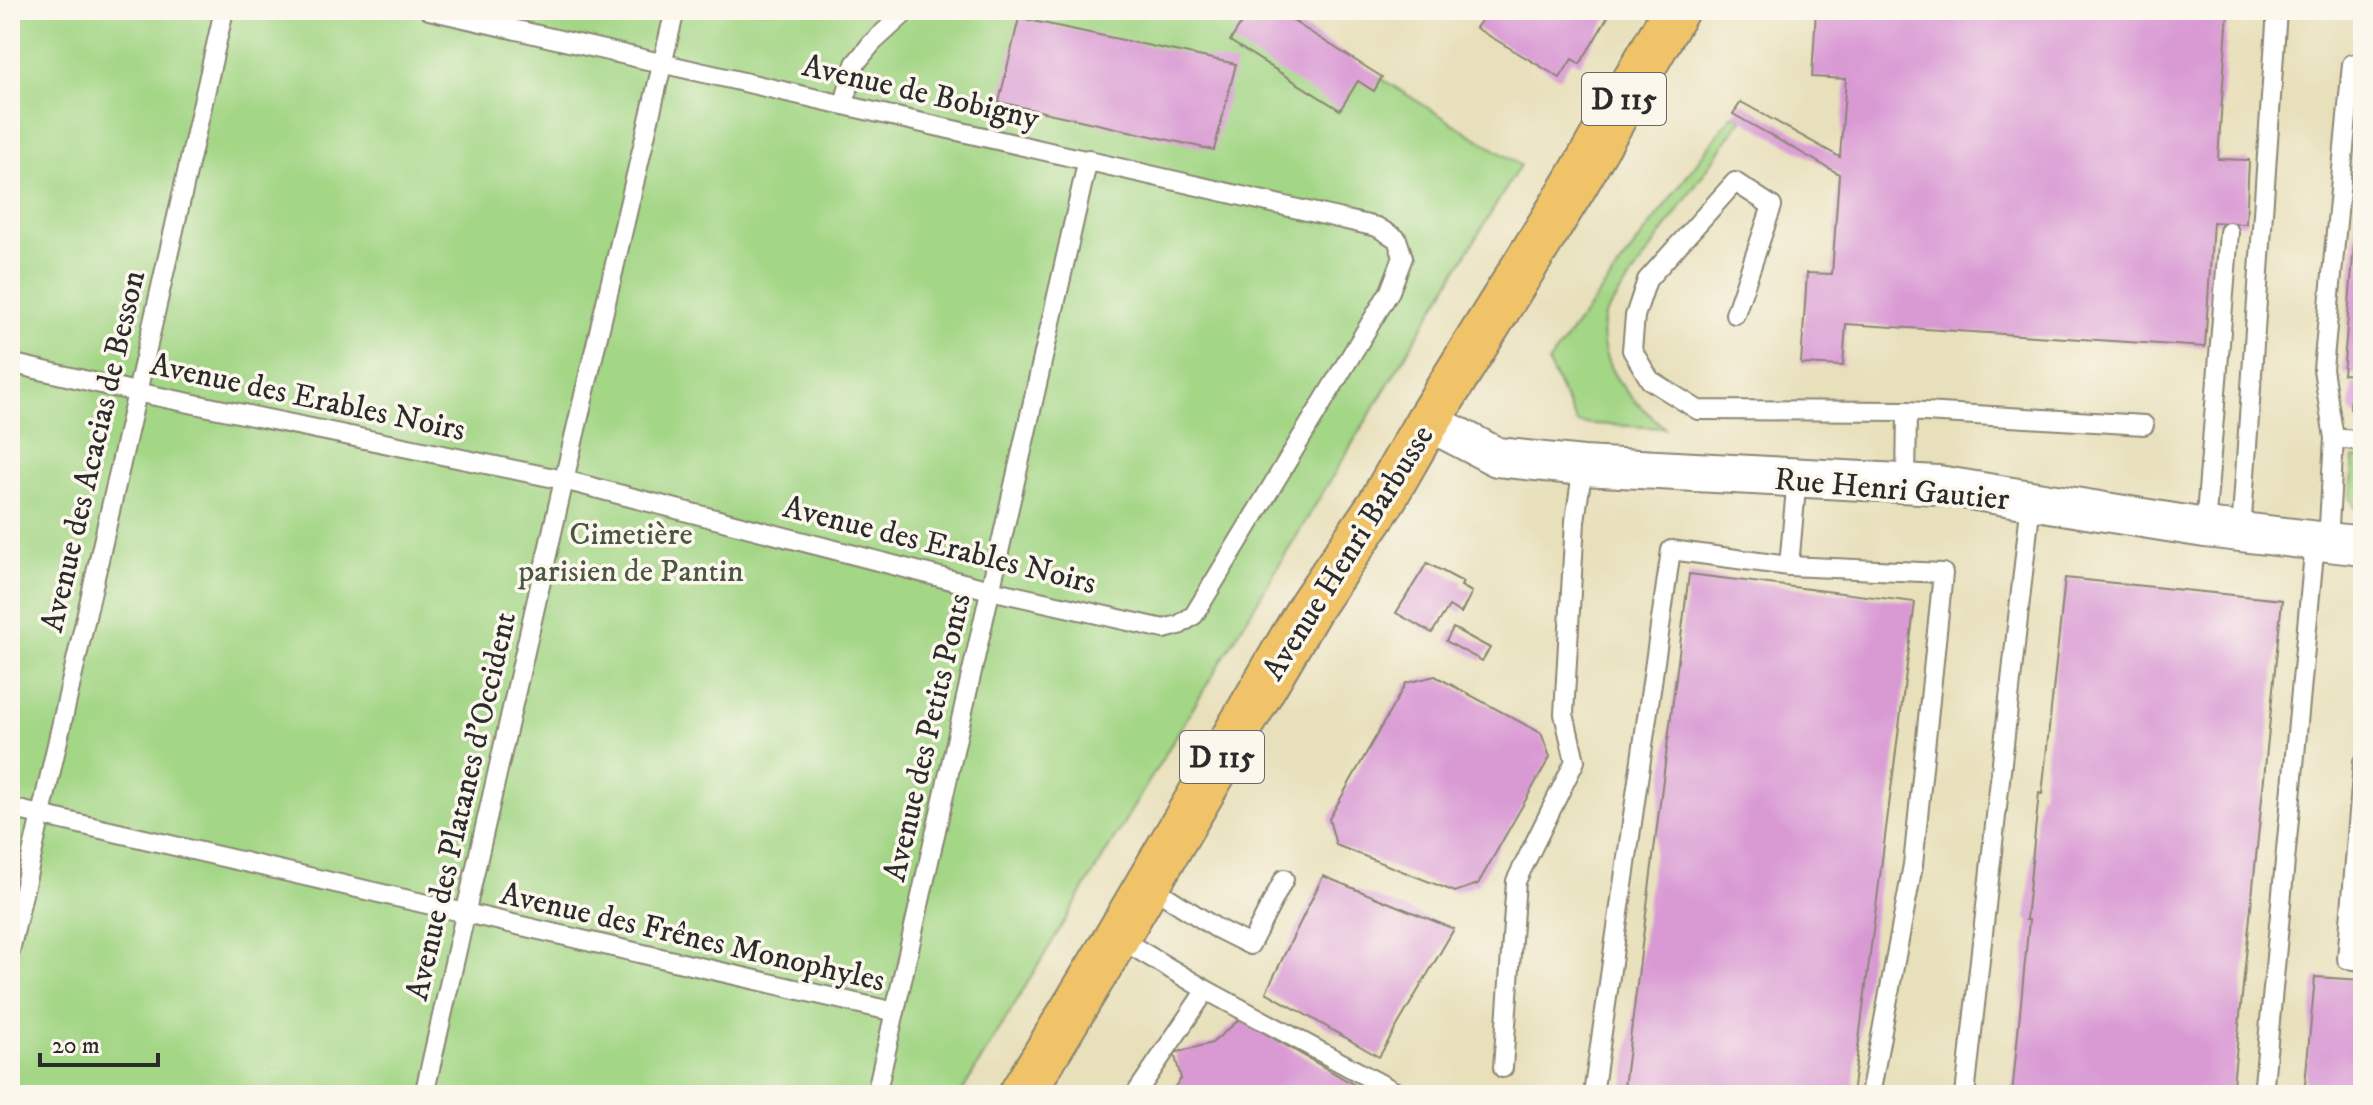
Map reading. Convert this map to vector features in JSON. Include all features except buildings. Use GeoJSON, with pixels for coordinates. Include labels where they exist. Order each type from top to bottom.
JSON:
{"type":"FeatureCollection","features":[{"type":"Feature","properties":{"kind":"main road","name":"Avenue Henri Barbusse"},"geometry":{"type":"LineString","coordinates":[[1021,1095],[1311,606],[1381,503],[1428,421],[1573,188],[1676,10]]}},
{"type":"Feature","properties":{"kind":"street","name":"Rue Henri Gautier"},"geometry":{"type":"LineString","coordinates":[[1428,421],[1497,457],[1583,466],[1938,485],[2223,530],[2335,544]]}},
{"type":"Feature","properties":{"kind":"lane","name":"Avenue des Acacias de Besson"},"geometry":{"type":"LineString","coordinates":[[10,951],[224,10]]}},
{"type":"Feature","properties":{"kind":"lane","name":"Avenue de Bobigny"},"geometry":{"type":"LineString","coordinates":[[429,10],[1377,227],[1397,239]]}},
{"type":"Feature","properties":{"kind":"lane","name":"Avenue des Platanes d'Occident"},"geometry":{"type":"LineString","coordinates":[[424,1095],[675,10]]}},
{"type":"Feature","properties":{"kind":"lane"},"geometry":{"type":"LineString","coordinates":[[844,104],[855,64],[872,43],[908,10]]}},
{"type":"Feature","properties":{"kind":"lane"},"geometry":{"type":"LineString","coordinates":[[2223,530],[2277,10]]}},
{"type":"Feature","properties":{"kind":"lane"},"geometry":{"type":"LineString","coordinates":[[2263,1095],[2335,544],[2334,438],[2323,369],[2352,64],[2363,64]]}},
{"type":"Feature","properties":{"kind":"lane","name":"Avenue des Petits Ponts"},"geometry":{"type":"LineString","coordinates":[[876,1095],[1088,159]]}},
{"type":"Feature","properties":{"kind":"lane"},"geometry":{"type":"LineString","coordinates":[[1735,314],[1772,206],[1735,182],[1647,280],[1635,316],[1632,350],[1650,380],[1698,410],[1907,411],[2144,425]]}},
{"type":"Feature","properties":{"kind":"lane"},"geometry":{"type":"LineString","coordinates":[[2223,530],[2229,232]]}},
{"type":"Feature","properties":{"kind":"lane","name":"Avenue des Erables Noirs"},"geometry":{"type":"LineString","coordinates":[[10,363],[564,480],[990,590],[1164,629],[1179,625],[1194,615],[1390,291],[1403,257],[1397,239]]}},
{"type":"Feature","properties":{"kind":"lane"},"geometry":{"type":"LineString","coordinates":[[1906,483],[1907,411]]}},
{"type":"Feature","properties":{"kind":"lane"},"geometry":{"type":"LineString","coordinates":[[2334,438],[2363,441]]}},
{"type":"Feature","properties":{"kind":"lane"},"geometry":{"type":"LineString","coordinates":[[1503,1068],[1516,881],[1575,761],[1564,714],[1575,521],[1583,466]]}},
{"type":"Feature","properties":{"kind":"lane"},"geometry":{"type":"LineString","coordinates":[[1789,566],[1797,477]]}},
{"type":"Feature","properties":{"kind":"lane"},"geometry":{"type":"LineString","coordinates":[[1965,1095],[2031,501]]}},
{"type":"Feature","properties":{"kind":"lane"},"geometry":{"type":"LineString","coordinates":[[1593,1095],[1671,550],[1789,566],[1943,573],[1913,865],[1870,1095]]}},
{"type":"Feature","properties":{"kind":"lane"},"geometry":{"type":"LineString","coordinates":[[2363,763],[2347,959],[2363,961]]}},
{"type":"Feature","properties":{"kind":"lane","name":"Avenue des Frênes Monophyles"},"geometry":{"type":"LineString","coordinates":[[10,808],[895,1012]]}},
{"type":"Feature","properties":{"kind":"lane"},"geometry":{"type":"LineString","coordinates":[[1147,884],[1216,928],[1250,945],[1284,879]]}},
{"type":"Feature","properties":{"kind":"lane"},"geometry":{"type":"LineString","coordinates":[[1117,937],[1206,990],[1401,1095]]}},
{"type":"Feature","properties":{"kind":"lane"},"geometry":{"type":"LineString","coordinates":[[1135,1095],[1206,990]]}},
{"type":"Feature","properties":{"kind":"green space","name":"Cimetière parisien de Pantin"},"geometry":{"type":"Polygon","coordinates":[[[10,10],[1271,10],[1520,165],[960,1095],[10,1095],[10,10]]]}},
{"type":"Feature","properties":{"kind":"green space"},"geometry":{"type":"Polygon","coordinates":[[[1733,114],[1742,119],[1604,316],[1604,351],[1610,366],[1628,393],[1665,428],[1577,423],[1548,363],[1733,114]]]}},
{"type":"Feature","properties":{"kind":"green space"},"geometry":{"type":"Polygon","coordinates":[[[2354,458],[2363,459],[2363,511],[2354,506],[2351,498],[2354,458]]]}}]}
